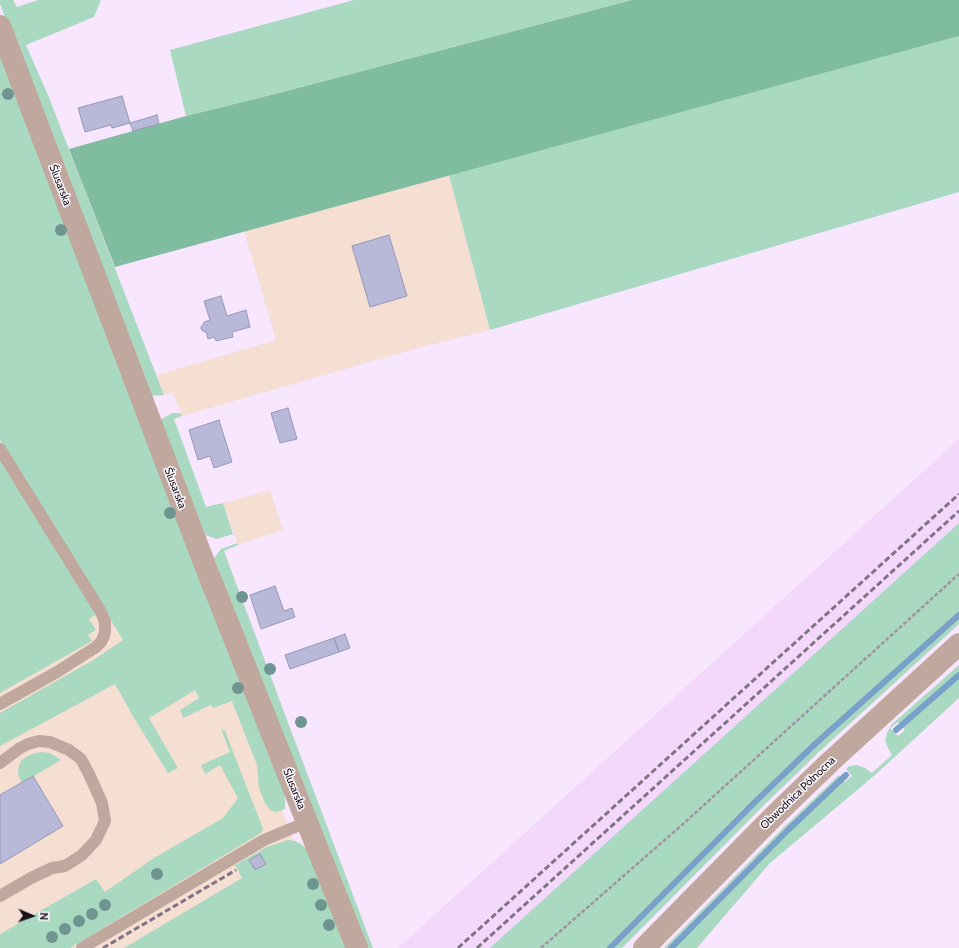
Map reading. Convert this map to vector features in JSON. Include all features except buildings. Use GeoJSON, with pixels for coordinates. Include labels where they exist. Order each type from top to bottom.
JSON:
{"type":"FeatureCollection","features":[{"type":"Feature","properties":{"kind":"street","name":"Ślusarska"},"geometry":{"type":"LineString","coordinates":[[0,26],[203,560],[357,948]]}},
{"type":"Feature","properties":{"kind":"street","name":"Obwodnica Północna"},"geometry":{"type":"LineString","coordinates":[[644,948],[774,816],[830,762],[959,644]]}},
{"type":"Feature","properties":{"kind":"lane"},"geometry":{"type":"LineString","coordinates":[[0,449],[101,612],[105,630],[101,642],[96,647],[58,672],[0,704]]}},
{"type":"Feature","properties":{"kind":"lane"},"geometry":{"type":"LineString","coordinates":[[0,763],[20,748],[39,741],[50,742],[70,750],[81,759],[89,774],[102,803],[105,821],[96,840],[82,855],[65,866],[52,868],[31,878],[0,896]]}},
{"type":"Feature","properties":{"kind":"lane"},"geometry":{"type":"LineString","coordinates":[[82,948],[264,840],[307,822]]}},
{"type":"Feature","properties":{"kind":"path"},"geometry":{"type":"LineString","coordinates":[[541,948],[683,824],[959,574]]}},
{"type":"Feature","properties":{"kind":"shaded area"},"geometry":{"type":"Polygon","coordinates":[[[0,84],[286,820],[334,948],[0,948],[0,84]]]}},
{"type":"Feature","properties":{"kind":"shaded area"},"geometry":{"type":"Polygon","coordinates":[[[449,175],[490,330],[429,345],[182,416],[173,393],[164,395],[157,375],[276,340],[244,231],[449,175]]]}},
{"type":"Feature","properties":{"kind":"shaded area"},"geometry":{"type":"Polygon","coordinates":[[[959,439],[959,593],[562,948],[398,948],[959,439]]]}},
{"type":"Feature","properties":{"kind":"shaded area"},"geometry":{"type":"Polygon","coordinates":[[[270,490],[283,530],[238,545],[223,503],[270,490]]]}},
{"type":"Feature","properties":{"kind":"green space"},"geometry":{"type":"Polygon","coordinates":[[[0,0],[13,0],[17,7],[38,0],[101,0],[94,17],[26,45],[48,95],[164,395],[150,396],[0,4],[0,0]]]}},
{"type":"Feature","properties":{"kind":"green space"},"geometry":{"type":"Polygon","coordinates":[[[354,0],[632,0],[186,116],[170,50],[354,0]]]}},
{"type":"Feature","properties":{"kind":"green space"},"geometry":{"type":"Polygon","coordinates":[[[632,0],[959,0],[959,36],[115,267],[69,149],[186,116],[632,0]]]}},
{"type":"Feature","properties":{"kind":"green space"},"geometry":{"type":"Polygon","coordinates":[[[959,36],[959,192],[490,330],[449,175],[959,36]]]}},
{"type":"Feature","properties":{"kind":"green space"},"geometry":{"type":"Polygon","coordinates":[[[0,48],[284,784],[285,809],[280,811],[276,812],[270,810],[265,803],[259,788],[257,765],[232,701],[213,708],[211,705],[183,718],[180,710],[199,698],[195,690],[149,718],[178,768],[168,773],[115,684],[0,746],[0,713],[95,659],[123,640],[0,440],[0,48]]]}},
{"type":"Feature","properties":{"kind":"green space"},"geometry":{"type":"Polygon","coordinates":[[[172,413],[180,413],[182,416],[174,419],[206,507],[223,503],[233,534],[217,539],[205,535],[160,420],[172,413]]]}},
{"type":"Feature","properties":{"kind":"green space"},"geometry":{"type":"Polygon","coordinates":[[[0,459],[97,614],[89,619],[96,630],[88,635],[92,641],[0,693],[0,459]]]}},
{"type":"Feature","properties":{"kind":"green space"},"geometry":{"type":"Polygon","coordinates":[[[959,523],[959,624],[820,751],[764,805],[622,948],[490,948],[959,523]]]}},
{"type":"Feature","properties":{"kind":"green space"},"geometry":{"type":"Polygon","coordinates":[[[237,543],[238,545],[224,551],[373,948],[366,948],[214,558],[221,549],[237,543]]]}},
{"type":"Feature","properties":{"kind":"green space"},"geometry":{"type":"Polygon","coordinates":[[[959,665],[959,698],[875,775],[770,863],[697,948],[664,948],[784,827],[839,775],[845,782],[852,776],[846,769],[849,766],[857,765],[872,773],[892,755],[885,741],[891,725],[959,665]],[[898,722],[890,728],[898,736],[905,730],[898,722]]]}},
{"type":"Feature","properties":{"kind":"green space"},"geometry":{"type":"Polygon","coordinates":[[[221,729],[225,731],[263,829],[261,833],[70,948],[0,948],[0,934],[96,879],[105,892],[154,858],[223,818],[238,798],[220,765],[205,774],[201,765],[230,752],[221,729]]]}},
{"type":"Feature","properties":{"kind":"green space"},"geometry":{"type":"Polygon","coordinates":[[[41,752],[50,753],[61,760],[22,783],[18,772],[19,765],[22,760],[32,754],[41,752]]]}},
{"type":"Feature","properties":{"kind":"green space"},"geometry":{"type":"Polygon","coordinates":[[[288,840],[301,844],[311,852],[347,948],[124,948],[242,878],[235,865],[267,847],[288,840]],[[260,854],[250,860],[255,870],[266,863],[260,854]]]}},
{"type":"Feature","properties":{"kind":"waterway"},"geometry":{"type":"LineString","coordinates":[[610,948],[756,801],[814,745],[959,615]]}},
{"type":"Feature","properties":{"kind":"waterway"},"geometry":{"type":"LineString","coordinates":[[896,730],[959,675]]}},
{"type":"Feature","properties":{"kind":"waterway"},"geometry":{"type":"LineString","coordinates":[[671,948],[788,830],[846,775]]}},
{"type":"Feature","properties":{"kind":"railway"},"geometry":{"type":"LineString","coordinates":[[458,948],[959,494]]}},
{"type":"Feature","properties":{"kind":"railway"},"geometry":{"type":"LineString","coordinates":[[477,948],[959,511]]}},
{"type":"Feature","properties":{"kind":"railway"},"geometry":{"type":"LineString","coordinates":[[103,948],[236,870]]}}]}
